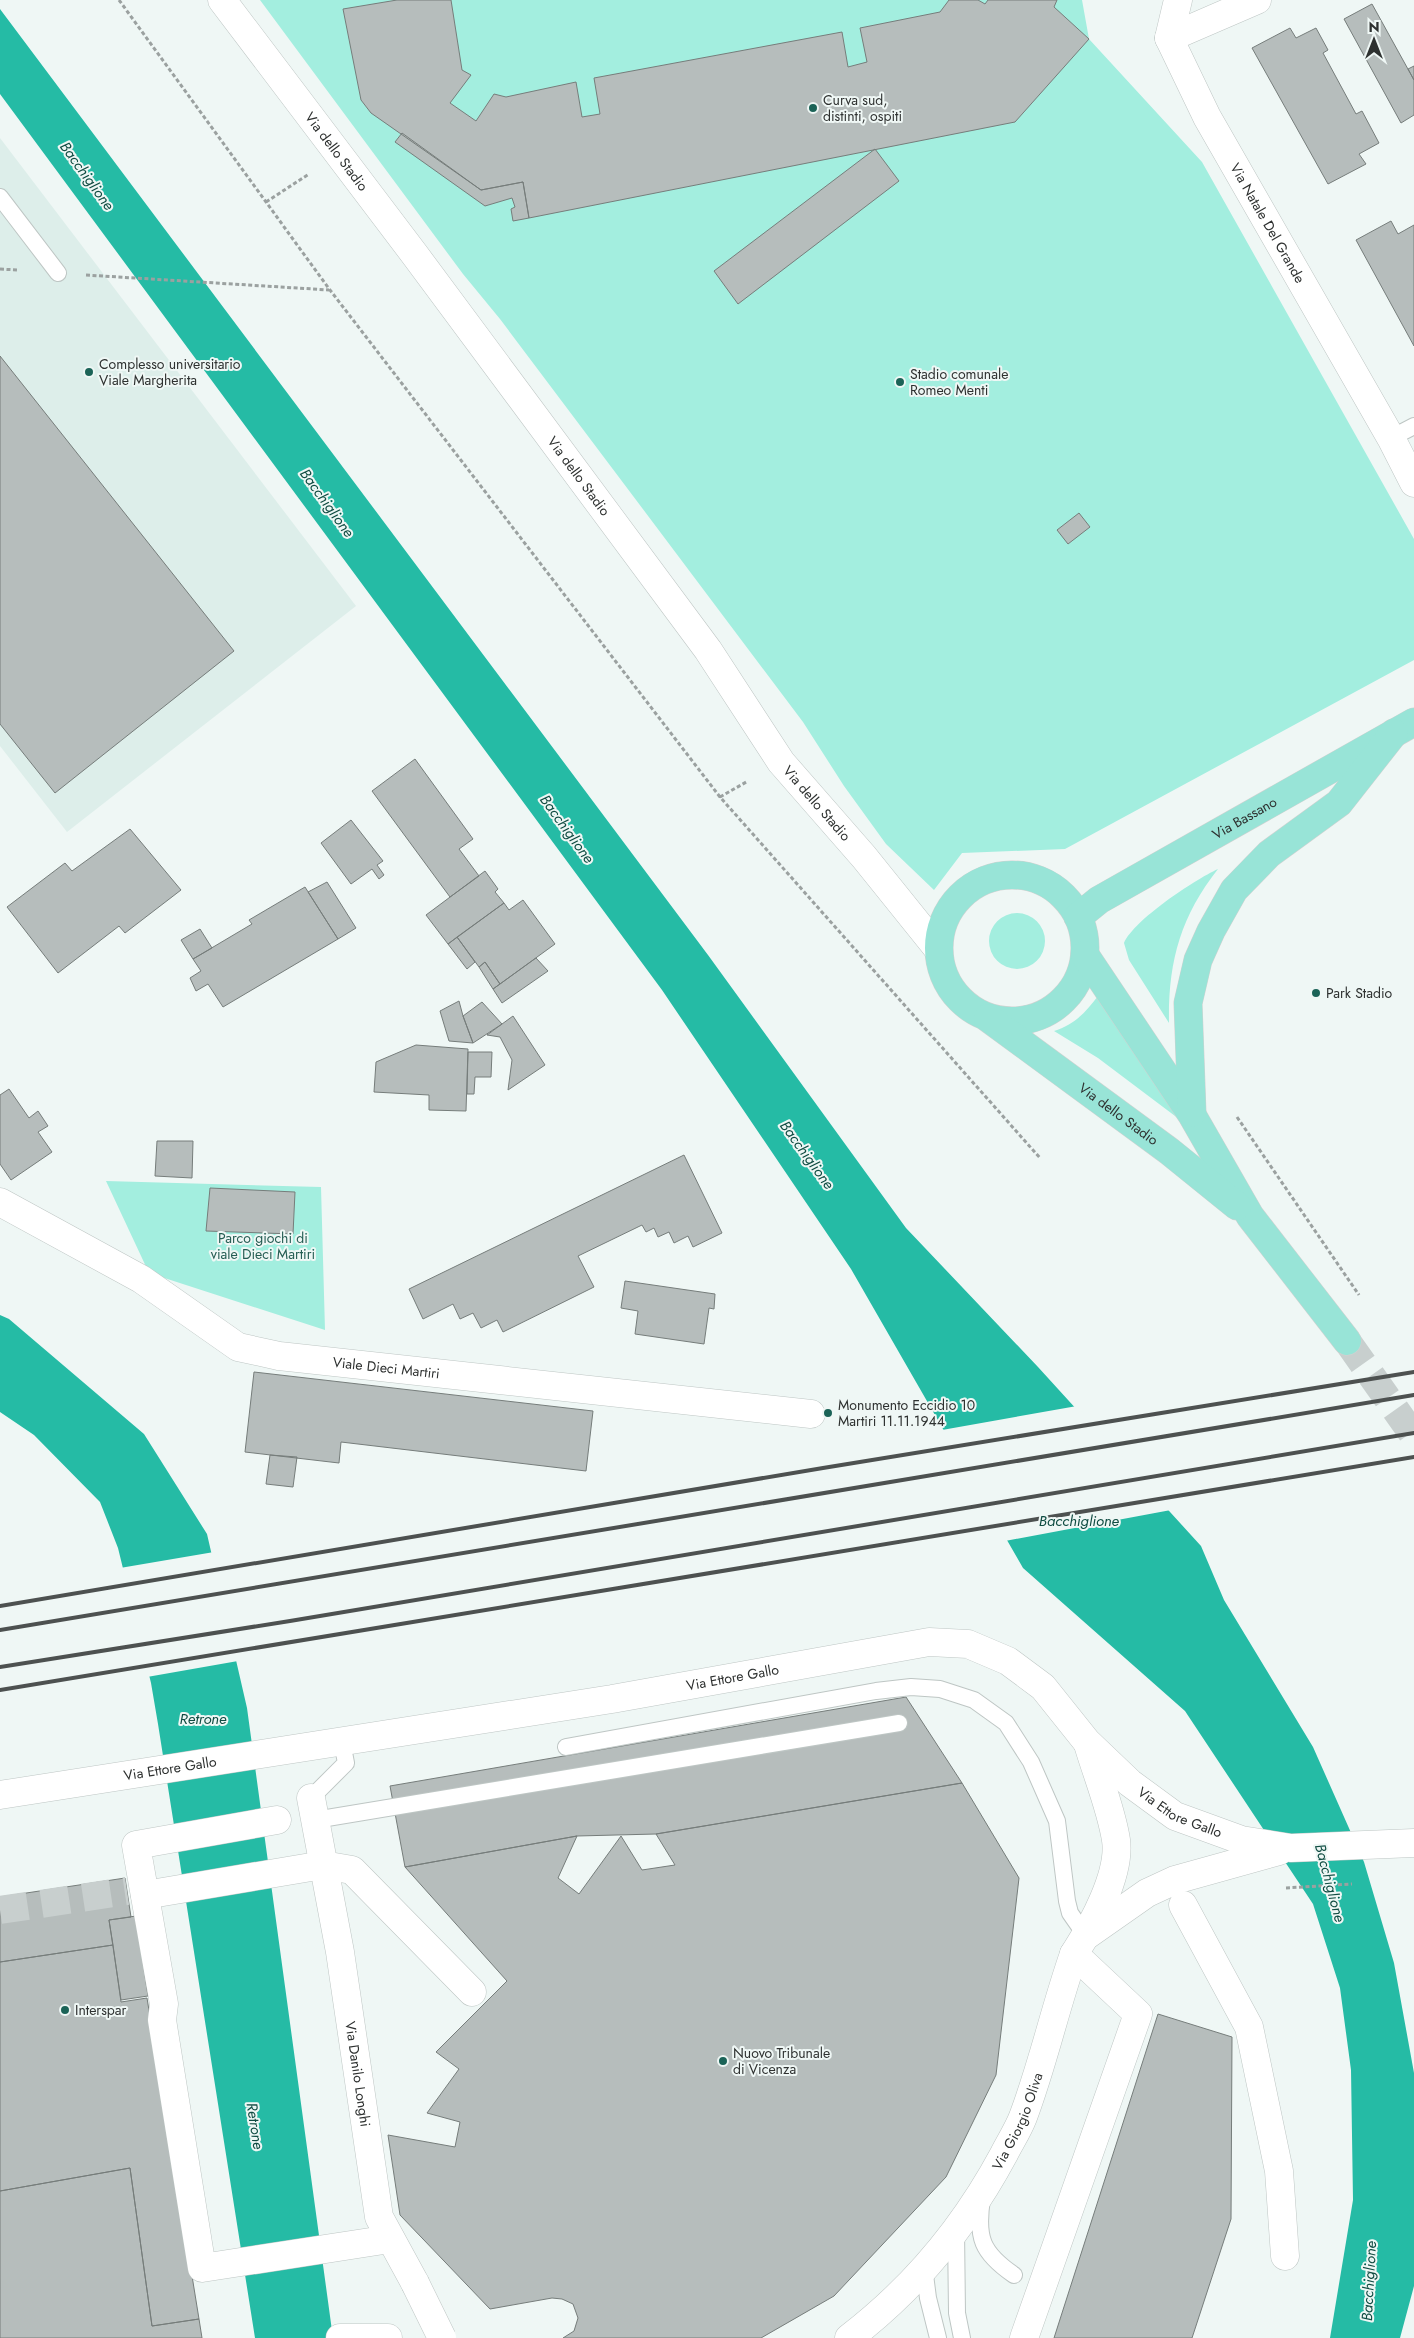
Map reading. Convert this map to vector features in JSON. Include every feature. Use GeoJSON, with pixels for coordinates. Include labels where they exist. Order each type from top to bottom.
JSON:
{"type":"FeatureCollection","features":[{"type":"Feature","properties":{"kind":"main road","name":"Via Bassano"},"geometry":{"type":"LineString","coordinates":[[1078,917],[1099,900],[1404,728]]}},
{"type":"Feature","properties":{"kind":"main road"},"geometry":{"type":"LineString","coordinates":[[1192,1115],[1188,1003],[1198,960],[1211,930],[1234,890],[1269,854],[1339,803],[1404,728]]}},
{"type":"Feature","properties":{"kind":"main road","name":"Via dello Stadio"},"geometry":{"type":"LineString","coordinates":[[984,1016],[1004,1021],[1025,1020],[1045,1014],[1062,1002],[1075,986],[1083,967],[1085,946],[1078,917],[1072,907],[1058,892],[1040,881],[1020,876],[999,877],[979,883],[962,895],[941,930],[938,949],[942,971],[952,990],[966,1005],[984,1016],[1169,1151],[1250,1216]]}},
{"type":"Feature","properties":{"kind":"main road","name":"Via dello Stadio"},"geometry":{"type":"LineString","coordinates":[[1085,955],[1192,1115],[1250,1216],[1348,1341]]}},
{"type":"Feature","properties":{"kind":"street","name":"Via dello Stadio"},"geometry":{"type":"LineString","coordinates":[[222,0],[340,155],[702,642],[781,762],[864,857],[938,949]]}},
{"type":"Feature","properties":{"kind":"street"},"geometry":{"type":"LineString","coordinates":[[1169,38],[1178,0]]}},
{"type":"Feature","properties":{"kind":"street"},"geometry":{"type":"LineString","coordinates":[[1169,38],[1257,0]]}},
{"type":"Feature","properties":{"kind":"street","name":"Via Natale Del Grande"},"geometry":{"type":"LineString","coordinates":[[1169,38],[1206,118],[1402,432],[1414,483]]}},
{"type":"Feature","properties":{"kind":"street","name":"Viale Dieci Martiri"},"geometry":{"type":"LineString","coordinates":[[0,1202],[141,1279],[238,1347],[279,1356],[812,1414]]}},
{"type":"Feature","properties":{"kind":"street","name":"Via Ettore Gallo"},"geometry":{"type":"LineString","coordinates":[[0,1795],[612,1699],[930,1642],[968,1644],[1008,1661],[1043,1686],[1087,1742],[1130,1783],[1175,1816],[1241,1850]]}},
{"type":"Feature","properties":{"kind":"street","name":"Via Ettore Gallo"},"geometry":{"type":"LineString","coordinates":[[1087,1742],[1116,1841],[1115,1863]]}},
{"type":"Feature","properties":{"kind":"street","name":"Via Danilo Longhi"},"geometry":{"type":"LineString","coordinates":[[313,1809],[314,1867],[340,1952],[379,2217],[442,2338]]}},
{"type":"Feature","properties":{"kind":"street"},"geometry":{"type":"LineString","coordinates":[[277,1820],[136,1845],[164,2004],[162,2020],[202,2268],[390,2238]]}},
{"type":"Feature","properties":{"kind":"street"},"geometry":{"type":"LineString","coordinates":[[1024,2338],[1138,2014],[1080,1945],[1147,1893],[1241,1850],[1414,1843]]}},
{"type":"Feature","properties":{"kind":"street","name":"Via Giorgio Oliva"},"geometry":{"type":"LineString","coordinates":[[849,2338],[873,2319],[924,2267],[956,2230],[983,2191],[1023,2118],[1080,1945],[1105,1893],[1115,1863]]}},
{"type":"Feature","properties":{"kind":"street"},"geometry":{"type":"LineString","coordinates":[[144,1892],[314,1867],[352,1870],[472,1992]]}},
{"type":"Feature","properties":{"kind":"street"},"geometry":{"type":"LineString","coordinates":[[1183,1905],[1249,2027],[1279,2171],[1285,2256]]}},
{"type":"Feature","properties":{"kind":"street"},"geometry":{"type":"LineString","coordinates":[[343,2338],[388,2338]]}},
{"type":"Feature","properties":{"kind":"lane"},"geometry":{"type":"LineString","coordinates":[[0,197],[58,273]]}},
{"type":"Feature","properties":{"kind":"lane"},"geometry":{"type":"LineString","coordinates":[[566,1747],[911,1686],[940,1688],[974,1700],[1006,1723],[1031,1762],[1056,1821],[1067,1901],[1080,1945]]}},
{"type":"Feature","properties":{"kind":"lane"},"geometry":{"type":"LineString","coordinates":[[313,1809],[899,1722]]}},
{"type":"Feature","properties":{"kind":"lane"},"geometry":{"type":"LineString","coordinates":[[313,1809],[346,1763],[342,1742]]}},
{"type":"Feature","properties":{"kind":"lane"},"geometry":{"type":"LineString","coordinates":[[983,2191],[979,2215],[980,2236],[992,2260],[1014,2275]]}},
{"type":"Feature","properties":{"kind":"lane"},"geometry":{"type":"LineString","coordinates":[[956,2230],[957,2313],[962,2338]]}},
{"type":"Feature","properties":{"kind":"lane"},"geometry":{"type":"LineString","coordinates":[[924,2267],[928,2298],[938,2338]]}},
{"type":"Feature","properties":{"kind":"path"},"geometry":{"type":"LineString","coordinates":[[119,0],[330,290],[720,797],[1040,1158]]}},
{"type":"Feature","properties":{"kind":"path"},"geometry":{"type":"LineString","coordinates":[[266,202],[340,155]]}},
{"type":"Feature","properties":{"kind":"path"},"geometry":{"type":"LineString","coordinates":[[83,275],[330,290]]}},
{"type":"Feature","properties":{"kind":"path"},"geometry":{"type":"LineString","coordinates":[[720,797],[748,781]]}},
{"type":"Feature","properties":{"kind":"path"},"geometry":{"type":"LineString","coordinates":[[1236,1115],[1361,1297]]}},
{"type":"Feature","properties":{"kind":"path"},"geometry":{"type":"LineString","coordinates":[[1283,1888],[1362,1883]]}},
{"type":"Feature","properties":{"kind":"shaded area","name":"Complesso universitario Viale Margherita"},"geometry":{"type":"Polygon","coordinates":[[[0,138],[356,606],[67,832],[0,746],[0,138]]]}},
{"type":"Feature","properties":{"kind":"green space","name":"Stadio comunale Romeo Menti"},"geometry":{"type":"Polygon","coordinates":[[[260,0],[1082,0],[1089,39],[1202,162],[1414,539],[1414,660],[1065,849],[962,853],[934,890],[886,844],[844,786],[803,722],[500,319],[463,274],[260,0]]]}},
{"type":"Feature","properties":{"kind":"green space"},"geometry":{"type":"Polygon","coordinates":[[[1218,869],[1194,905],[1179,941],[1171,980],[1169,1023],[1129,960],[1124,943],[1130,934],[1152,912],[1180,891],[1218,869]]]}},
{"type":"Feature","properties":{"kind":"green space"},"geometry":{"type":"Polygon","coordinates":[[[1017,913],[1037,921],[1045,941],[1037,961],[1017,969],[997,961],[989,941],[997,921],[1017,913]]]}},
{"type":"Feature","properties":{"kind":"green space"},"geometry":{"type":"Polygon","coordinates":[[[1098,996],[1179,1119],[1098,1058],[1054,1031],[1068,1025],[1079,1017],[1098,996]]]}},
{"type":"Feature","properties":{"kind":"green space","name":"Parco giochi di viale Dieci Martiri"},"geometry":{"type":"Polygon","coordinates":[[[106,1181],[321,1187],[325,1330],[149,1273],[106,1181]]]}},
{"type":"Feature","properties":{"kind":"water","name":"Bacchiglione"},"geometry":{"type":"Polygon","coordinates":[[[0,9],[708,955],[906,1228],[1038,1367],[1201,1546],[1224,1600],[1313,1747],[1364,1862],[1394,1963],[1414,2073],[1414,2286],[1400,2338],[1330,2338],[1353,2200],[1351,2070],[1340,1988],[1313,1904],[1185,1711],[1023,1568],[851,1269],[662,990],[0,94],[0,9]]]}},
{"type":"Feature","properties":{"kind":"water","name":"Retrone"},"geometry":{"type":"Polygon","coordinates":[[[0,1315],[9,1319],[144,1434],[207,1534],[247,1708],[333,2338],[255,2338],[151,1683],[118,1548],[100,1502],[34,1435],[0,1412],[0,1315]]]}},
{"type":"Feature","properties":{"kind":"pier"},"geometry":{"type":"Polygon","coordinates":[[[1077,1406],[1171,1510],[1005,1541],[942,1430],[1077,1406]]]}},
{"type":"Feature","properties":{"kind":"pier"},"geometry":{"type":"Polygon","coordinates":[[[214,1552],[238,1661],[147,1677],[120,1568],[214,1552]]]}},
{"type":"Feature","properties":{"kind":"building","name":"Curva sud, distinti, ospiti"},"geometry":{"type":"Polygon","coordinates":[[[397,0],[451,0],[462,70],[471,75],[450,103],[476,121],[494,94],[506,97],[576,82],[582,117],[600,114],[594,78],[842,32],[848,67],[867,62],[860,28],[940,12],[949,0],[978,0],[985,4],[988,0],[1057,0],[1054,7],[1089,39],[1015,122],[529,218],[523,182],[481,190],[371,113],[361,100],[343,9],[397,0]]]}},
{"type":"Feature","properties":{"kind":"building"},"geometry":{"type":"Polygon","coordinates":[[[1372,4],[1414,80],[1414,115],[1401,123],[1344,19],[1372,4]]]}},
{"type":"Feature","properties":{"kind":"building"},"geometry":{"type":"Polygon","coordinates":[[[1290,28],[1296,38],[1316,28],[1328,50],[1323,53],[1356,114],[1362,111],[1379,143],[1359,154],[1366,164],[1328,184],[1252,48],[1290,28]]]}},
{"type":"Feature","properties":{"kind":"building"},"geometry":{"type":"Polygon","coordinates":[[[1414,66],[1414,80],[1408,69],[1414,66]]]}},
{"type":"Feature","properties":{"kind":"building"},"geometry":{"type":"Polygon","coordinates":[[[402,133],[481,190],[523,182],[529,218],[513,221],[511,209],[515,207],[512,198],[485,206],[395,142],[402,133]]]}},
{"type":"Feature","properties":{"kind":"building"},"geometry":{"type":"Polygon","coordinates":[[[875,149],[899,181],[738,304],[714,271],[875,149]]]}},
{"type":"Feature","properties":{"kind":"building"},"geometry":{"type":"Polygon","coordinates":[[[1391,221],[1398,234],[1414,225],[1414,346],[1356,240],[1391,221]]]}},
{"type":"Feature","properties":{"kind":"building"},"geometry":{"type":"Polygon","coordinates":[[[0,356],[234,651],[55,793],[0,724],[0,356]]]}},
{"type":"Feature","properties":{"kind":"building"},"geometry":{"type":"Polygon","coordinates":[[[1079,513],[1090,527],[1068,544],[1057,530],[1079,513]]]}},
{"type":"Feature","properties":{"kind":"building"},"geometry":{"type":"Polygon","coordinates":[[[415,759],[473,839],[459,849],[479,876],[450,897],[372,791],[415,759]]]}},
{"type":"Feature","properties":{"kind":"building"},"geometry":{"type":"Polygon","coordinates":[[[351,820],[383,861],[377,865],[384,875],[379,879],[372,869],[351,884],[321,843],[351,820]]]}},
{"type":"Feature","properties":{"kind":"building"},"geometry":{"type":"Polygon","coordinates":[[[130,829],[181,890],[125,933],[119,926],[58,973],[7,907],[65,863],[72,871],[130,829]]]}},
{"type":"Feature","properties":{"kind":"building"},"geometry":{"type":"Polygon","coordinates":[[[485,871],[498,889],[495,892],[504,903],[448,944],[426,915],[485,871]]]}},
{"type":"Feature","properties":{"kind":"building"},"geometry":{"type":"Polygon","coordinates":[[[327,882],[356,928],[338,939],[308,892],[327,882]]]}},
{"type":"Feature","properties":{"kind":"building"},"geometry":{"type":"Polygon","coordinates":[[[305,887],[338,939],[223,1007],[208,984],[196,991],[190,978],[201,971],[193,959],[252,924],[249,920],[305,887]]]}},
{"type":"Feature","properties":{"kind":"building"},"geometry":{"type":"Polygon","coordinates":[[[523,900],[555,944],[500,984],[485,962],[479,967],[457,937],[504,903],[509,910],[523,900]]]}},
{"type":"Feature","properties":{"kind":"building"},"geometry":{"type":"Polygon","coordinates":[[[200,929],[212,948],[193,959],[181,940],[200,929]]]}},
{"type":"Feature","properties":{"kind":"building"},"geometry":{"type":"Polygon","coordinates":[[[457,937],[475,962],[467,969],[448,944],[457,937]]]}},
{"type":"Feature","properties":{"kind":"building"},"geometry":{"type":"Polygon","coordinates":[[[536,958],[548,971],[502,1003],[493,989],[536,958]]]}},
{"type":"Feature","properties":{"kind":"building"},"geometry":{"type":"Polygon","coordinates":[[[485,962],[500,984],[493,989],[479,967],[485,962]]]}},
{"type":"Feature","properties":{"kind":"building"},"geometry":{"type":"Polygon","coordinates":[[[459,1001],[473,1043],[449,1041],[440,1011],[459,1001]]]}},
{"type":"Feature","properties":{"kind":"building"},"geometry":{"type":"Polygon","coordinates":[[[482,1002],[502,1024],[473,1043],[463,1016],[482,1002]]]}},
{"type":"Feature","properties":{"kind":"building"},"geometry":{"type":"Polygon","coordinates":[[[513,1016],[545,1065],[508,1090],[512,1060],[500,1037],[487,1035],[513,1016]]]}},
{"type":"Feature","properties":{"kind":"building"},"geometry":{"type":"Polygon","coordinates":[[[416,1045],[468,1049],[466,1111],[429,1110],[429,1095],[374,1092],[376,1062],[416,1045]]]}},
{"type":"Feature","properties":{"kind":"building"},"geometry":{"type":"Polygon","coordinates":[[[468,1052],[492,1052],[491,1077],[475,1077],[474,1094],[467,1094],[468,1052]]]}},
{"type":"Feature","properties":{"kind":"building"},"geometry":{"type":"Polygon","coordinates":[[[9,1089],[29,1118],[38,1111],[48,1126],[38,1132],[52,1152],[11,1180],[0,1164],[0,1095],[9,1089]]]}},
{"type":"Feature","properties":{"kind":"building"},"geometry":{"type":"Polygon","coordinates":[[[157,1141],[193,1141],[192,1178],[155,1176],[157,1141]]]}},
{"type":"Feature","properties":{"kind":"building"},"geometry":{"type":"Polygon","coordinates":[[[684,1155],[722,1233],[693,1247],[688,1236],[674,1243],[669,1232],[658,1237],[654,1228],[646,1232],[642,1225],[578,1256],[594,1287],[503,1332],[497,1320],[481,1328],[473,1313],[460,1319],[453,1304],[423,1319],[409,1289],[684,1155]]]}},
{"type":"Feature","properties":{"kind":"building"},"geometry":{"type":"Polygon","coordinates":[[[210,1188],[295,1192],[293,1234],[206,1231],[210,1188]]]}},
{"type":"Feature","properties":{"kind":"building"},"geometry":{"type":"Polygon","coordinates":[[[625,1281],[715,1294],[714,1309],[709,1308],[704,1344],[635,1334],[638,1311],[621,1308],[625,1281]]]}},
{"type":"Feature","properties":{"kind":"building"},"geometry":{"type":"Polygon","coordinates":[[[254,1372],[593,1411],[586,1471],[341,1442],[339,1463],[245,1452],[254,1372]]]}},
{"type":"Feature","properties":{"kind":"building"},"geometry":{"type":"Polygon","coordinates":[[[270,1455],[297,1457],[293,1487],[266,1484],[270,1455]]]}},
{"type":"Feature","properties":{"kind":"building"},"geometry":{"type":"Polygon","coordinates":[[[906,1697],[962,1783],[656,1834],[577,1836],[405,1867],[390,1786],[906,1697]]]}},
{"type":"Feature","properties":{"kind":"building","name":"Nuovo Tribunale di Vicenza"},"geometry":{"type":"Polygon","coordinates":[[[962,1783],[1019,1878],[996,2075],[946,2177],[834,2296],[761,2338],[563,2338],[574,2331],[578,2318],[573,2304],[562,2299],[552,2298],[490,2309],[400,2215],[388,2135],[455,2147],[460,2122],[427,2113],[459,2069],[436,2052],[507,1981],[405,1867],[577,1836],[558,1878],[579,1894],[621,1836],[642,1870],[675,1865],[656,1834],[962,1783]]]}},
{"type":"Feature","properties":{"kind":"building"},"geometry":{"type":"Polygon","coordinates":[[[125,1878],[131,1917],[109,1920],[113,1945],[0,1962],[0,1897],[125,1878]]]}},
{"type":"Feature","properties":{"kind":"building"},"geometry":{"type":"Polygon","coordinates":[[[136,1916],[148,1996],[121,2000],[109,1920],[136,1916]]]}},
{"type":"Feature","properties":{"kind":"building"},"geometry":{"type":"Polygon","coordinates":[[[113,1945],[121,2002],[147,1998],[199,2319],[152,2326],[130,2168],[0,2191],[0,1962],[113,1945]]]}},
{"type":"Feature","properties":{"kind":"building"},"geometry":{"type":"Polygon","coordinates":[[[1158,2014],[1232,2037],[1231,2219],[1192,2338],[1054,2338],[1158,2014]]]}},
{"type":"Feature","properties":{"kind":"building"},"geometry":{"type":"Polygon","coordinates":[[[130,2168],[152,2326],[199,2319],[202,2338],[0,2338],[0,2191],[130,2168]]]}},
{"type":"Feature","properties":{"kind":"tunnel"},"geometry":{"type":"LineString","coordinates":[[1347,1341],[1414,1436]]}},
{"type":"Feature","properties":{"kind":"tunnel"},"geometry":{"type":"LineString","coordinates":[[0,1910],[127,1891]]}},
{"type":"Feature","properties":{"kind":"railway"},"geometry":{"type":"LineString","coordinates":[[0,1606],[823,1468],[1414,1372]]}},
{"type":"Feature","properties":{"kind":"railway"},"geometry":{"type":"LineString","coordinates":[[0,1630],[1414,1395]]}},
{"type":"Feature","properties":{"kind":"railway"},"geometry":{"type":"LineString","coordinates":[[0,1667],[290,1621],[1414,1433]]}},
{"type":"Feature","properties":{"kind":"railway"},"geometry":{"type":"LineString","coordinates":[[0,1690],[1414,1457]]}},
{"type":"Feature","properties":{"kind":"place","name":"Curva sud, distinti, ospiti"},"geometry":{"type":"Point","coordinates":[813,108]}},
{"type":"Feature","properties":{"kind":"place","name":"Complesso universitario Viale Margherita"},"geometry":{"type":"Point","coordinates":[89,372]}},
{"type":"Feature","properties":{"kind":"place","name":"Stadio comunale Romeo Menti"},"geometry":{"type":"Point","coordinates":[900,382]}},
{"type":"Feature","properties":{"kind":"place","name":"Park Stadio"},"geometry":{"type":"Point","coordinates":[1316,993]}},
{"type":"Feature","properties":{"kind":"place","name":"Monumento Eccidio 10 Martiri 11.11.1944"},"geometry":{"type":"Point","coordinates":[828,1413]}},
{"type":"Feature","properties":{"kind":"place","name":"Interspar"},"geometry":{"type":"Point","coordinates":[65,2010]}},
{"type":"Feature","properties":{"kind":"place","name":"Nuovo Tribunale di Vicenza"},"geometry":{"type":"Point","coordinates":[723,2061]}}]}
